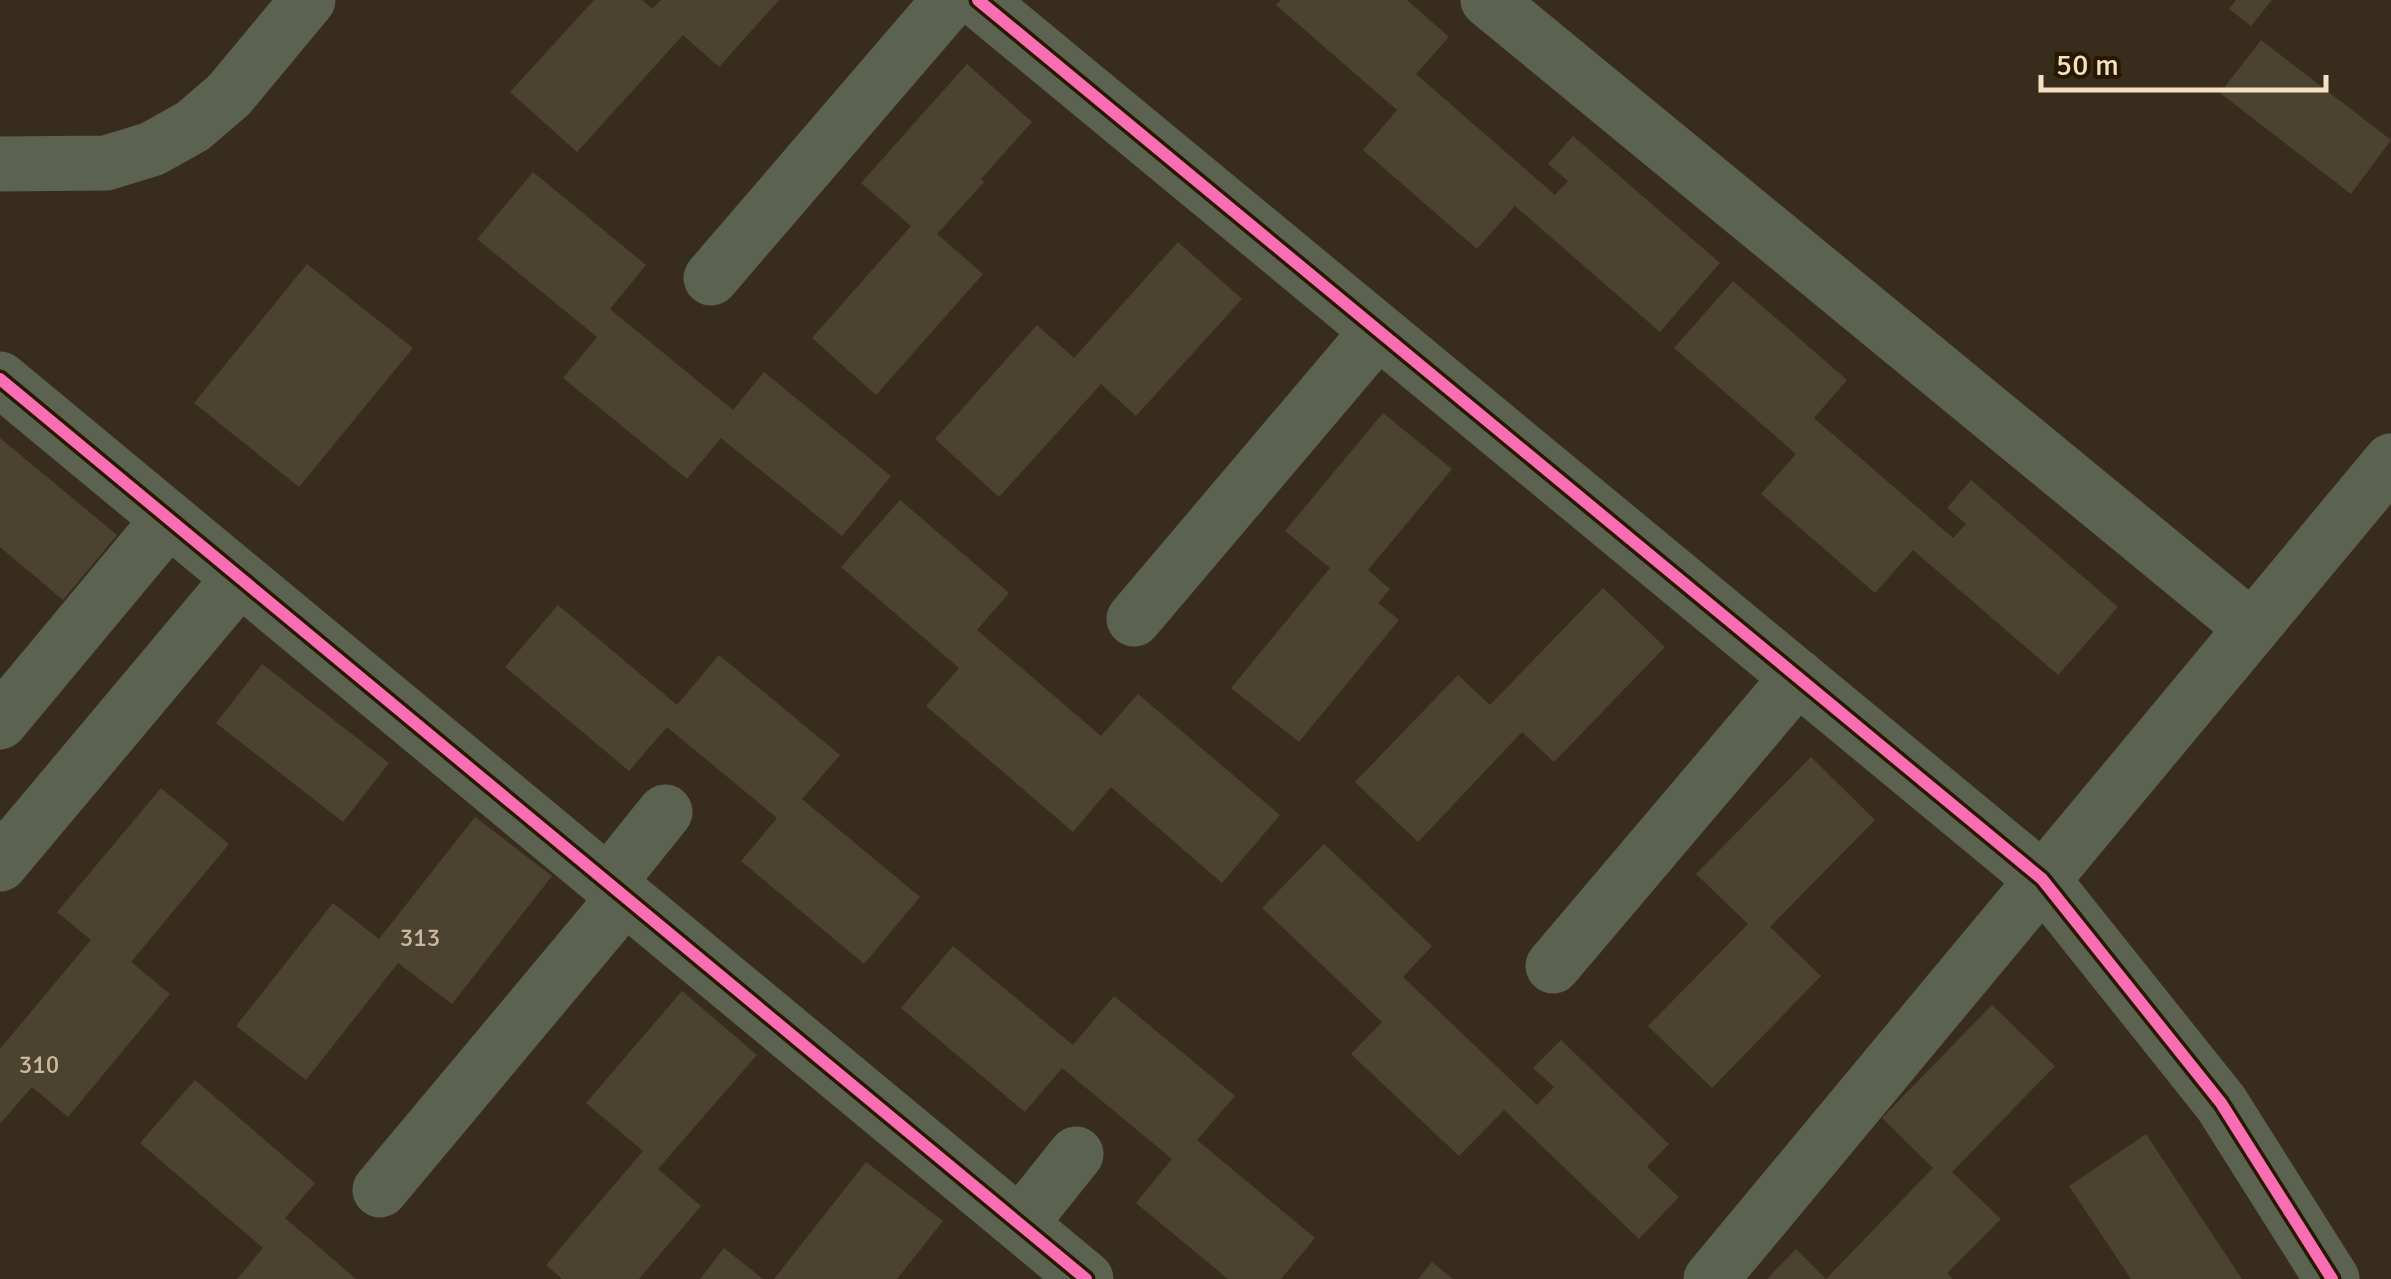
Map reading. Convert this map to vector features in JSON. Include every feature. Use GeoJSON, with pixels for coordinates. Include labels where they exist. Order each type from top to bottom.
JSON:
{"type":"FeatureCollection","features":[{"type":"Feature","properties":{"kind":"street"},"geometry":{"type":"LineString","coordinates":[[0,164],[106,163],[152,149],[193,126],[229,94],[308,0]]}},
{"type":"Feature","properties":{"kind":"street"},"geometry":{"type":"LineString","coordinates":[[712,278],[950,0]]}},
{"type":"Feature","properties":{"kind":"street"},"geometry":{"type":"LineString","coordinates":[[978,0],[2042,880],[2221,1103],[2332,1279]]}},
{"type":"Feature","properties":{"kind":"street"},"geometry":{"type":"LineString","coordinates":[[1488,0],[2252,628]]}},
{"type":"Feature","properties":{"kind":"street"},"geometry":{"type":"LineString","coordinates":[[1134,619],[1378,331]]}},
{"type":"Feature","properties":{"kind":"street"},"geometry":{"type":"LineString","coordinates":[[0,379],[617,890],[1044,1257],[1076,1154]]}},
{"type":"Feature","properties":{"kind":"street"},"geometry":{"type":"LineString","coordinates":[[1712,1279],[2391,460]]}},
{"type":"Feature","properties":{"kind":"street"},"geometry":{"type":"LineString","coordinates":[[0,722],[169,519]]}},
{"type":"Feature","properties":{"kind":"street"},"geometry":{"type":"LineString","coordinates":[[8,839],[240,578]]}},
{"type":"Feature","properties":{"kind":"street"},"geometry":{"type":"LineString","coordinates":[[1553,966],[1798,677]]}},
{"type":"Feature","properties":{"kind":"street"},"geometry":{"type":"LineString","coordinates":[[380,1190],[617,890],[666,812]]}},
{"type":"Feature","properties":{"kind":"building"},"geometry":{"type":"Polygon","coordinates":[[[594,0],[642,0],[652,9],[661,0],[779,0],[719,67],[683,35],[577,152],[510,92],[594,0]]]}},
{"type":"Feature","properties":{"kind":"building"},"geometry":{"type":"Polygon","coordinates":[[[1281,0],[1407,0],[1449,37],[1416,74],[1555,195],[1568,181],[1548,164],[1573,136],[1720,263],[1660,332],[1515,206],[1477,249],[1363,150],[1397,110],[1276,5],[1281,0]]]}},
{"type":"Feature","properties":{"kind":"building"},"geometry":{"type":"Polygon","coordinates":[[[2236,0],[2272,0],[2251,26],[2229,9],[2236,0]]]}},
{"type":"Feature","properties":{"kind":"building"},"geometry":{"type":"Polygon","coordinates":[[[2261,40],[2391,140],[2351,194],[2220,93],[2261,40]]]}},
{"type":"Feature","properties":{"kind":"building"},"geometry":{"type":"Polygon","coordinates":[[[967,64],[1032,122],[937,234],[983,274],[876,395],[812,338],[911,226],[861,183],[967,64]]]}},
{"type":"Feature","properties":{"kind":"building"},"geometry":{"type":"Polygon","coordinates":[[[533,172],[646,265],[610,309],[733,410],[764,372],[891,476],[842,536],[721,438],[687,479],[563,378],[597,337],[477,239],[533,172]]]}},
{"type":"Feature","properties":{"kind":"building"},"geometry":{"type":"Polygon","coordinates":[[[1178,242],[1242,299],[1136,416],[1101,384],[999,497],[935,439],[1037,325],[1074,358],[1178,242]]]}},
{"type":"Feature","properties":{"kind":"building"},"geometry":{"type":"Polygon","coordinates":[[[307,264],[413,348],[299,487],[194,403],[307,264]]]}},
{"type":"Feature","properties":{"kind":"building"},"geometry":{"type":"Polygon","coordinates":[[[1733,281],[1847,380],[1814,418],[1953,538],[1966,524],[1947,508],[1971,480],[2118,607],[2058,675],[1913,550],[1875,593],[1761,494],[1796,454],[1674,348],[1733,281]]]}},
{"type":"Feature","properties":{"kind":"building"},"geometry":{"type":"Polygon","coordinates":[[[1383,413],[1452,469],[1368,570],[1390,589],[1378,603],[1399,620],[1299,742],[1231,688],[1330,568],[1285,531],[1383,413]]]}},
{"type":"Feature","properties":{"kind":"building"},"geometry":{"type":"Polygon","coordinates":[[[0,438],[117,535],[63,600],[0,547],[0,438]]]}},
{"type":"Feature","properties":{"kind":"building"},"geometry":{"type":"Polygon","coordinates":[[[900,500],[1009,593],[977,630],[1101,736],[1138,694],[1280,815],[1222,883],[1111,787],[1073,832],[926,706],[959,668],[841,567],[900,500]]]}},
{"type":"Feature","properties":{"kind":"building"},"geometry":{"type":"Polygon","coordinates":[[[1603,588],[1665,647],[1554,762],[1522,732],[1418,842],[1355,782],[1458,675],[1490,705],[1603,588]]]}},
{"type":"Feature","properties":{"kind":"building"},"geometry":{"type":"Polygon","coordinates":[[[558,605],[677,705],[719,655],[840,755],[802,799],[920,897],[864,964],[741,861],[777,818],[667,727],[629,771],[505,667],[558,605]]]}},
{"type":"Feature","properties":{"kind":"building"},"geometry":{"type":"Polygon","coordinates":[[[262,664],[389,763],[343,822],[216,723],[262,664]]]}},
{"type":"Feature","properties":{"kind":"building"},"geometry":{"type":"Polygon","coordinates":[[[1811,757],[1875,820],[1770,927],[1821,976],[1712,1088],[1648,1026],[1748,924],[1696,874],[1811,757]]]}},
{"type":"Feature","properties":{"kind":"building"},"geometry":{"type":"Polygon","coordinates":[[[161,788],[229,844],[131,962],[170,994],[68,1117],[32,1087],[0,1124],[0,1049],[91,940],[57,912],[161,788]]]}},
{"type":"Feature","properties":{"kind":"building"},"geometry":{"type":"Polygon","coordinates":[[[475,817],[552,876],[452,1004],[398,963],[306,1080],[236,1026],[333,903],[379,939],[475,817]]]}},
{"type":"Feature","properties":{"kind":"building"},"geometry":{"type":"Polygon","coordinates":[[[1324,844],[1432,946],[1403,977],[1537,1105],[1554,1087],[1533,1068],[1561,1040],[1669,1144],[1647,1167],[1679,1197],[1639,1239],[1504,1110],[1459,1156],[1351,1054],[1382,1022],[1262,908],[1324,844]]]}},
{"type":"Feature","properties":{"kind":"building"},"geometry":{"type":"Polygon","coordinates":[[[953,946],[1073,1045],[1114,996],[1235,1096],[1197,1140],[1315,1238],[1281,1279],[1228,1279],[1136,1203],[1172,1159],[1062,1068],[1025,1112],[901,1008],[953,946]]]}},
{"type":"Feature","properties":{"kind":"building"},"geometry":{"type":"Polygon","coordinates":[[[682,991],[757,1055],[658,1169],[701,1206],[639,1279],[562,1279],[546,1265],[643,1151],[586,1103],[682,991]]]}},
{"type":"Feature","properties":{"kind":"building"},"geometry":{"type":"Polygon","coordinates":[[[1992,1005],[2055,1066],[1952,1172],[2001,1219],[1947,1273],[1953,1279],[1826,1279],[1933,1168],[1882,1118],[1992,1005]]]}},
{"type":"Feature","properties":{"kind":"building"},"geometry":{"type":"Polygon","coordinates":[[[195,1080],[315,1183],[285,1218],[356,1279],[237,1279],[263,1248],[140,1143],[195,1080]]]}},
{"type":"Feature","properties":{"kind":"building"},"geometry":{"type":"Polygon","coordinates":[[[2146,1134],[2242,1279],[2131,1279],[2069,1186],[2146,1134]]]}},
{"type":"Feature","properties":{"kind":"building"},"geometry":{"type":"Polygon","coordinates":[[[866,1162],[943,1221],[897,1279],[774,1279],[866,1162]]]}},
{"type":"Feature","properties":{"kind":"building"},"geometry":{"type":"Polygon","coordinates":[[[724,1248],[763,1279],[700,1279],[724,1248]]]}},
{"type":"Feature","properties":{"kind":"building"},"geometry":{"type":"Polygon","coordinates":[[[1796,1249],[1826,1279],[1767,1279],[1796,1249]]]}},
{"type":"Feature","properties":{"kind":"building"},"geometry":{"type":"Polygon","coordinates":[[[1432,1262],[1453,1279],[1418,1279],[1432,1262]]]}},
{"type":"Feature","properties":{"kind":"cycle path"},"geometry":{"type":"LineString","coordinates":[[978,0],[2042,879],[2221,1103],[2332,1279]]}},
{"type":"Feature","properties":{"kind":"cycle path"},"geometry":{"type":"LineString","coordinates":[[0,379],[1086,1279]]}}]}
